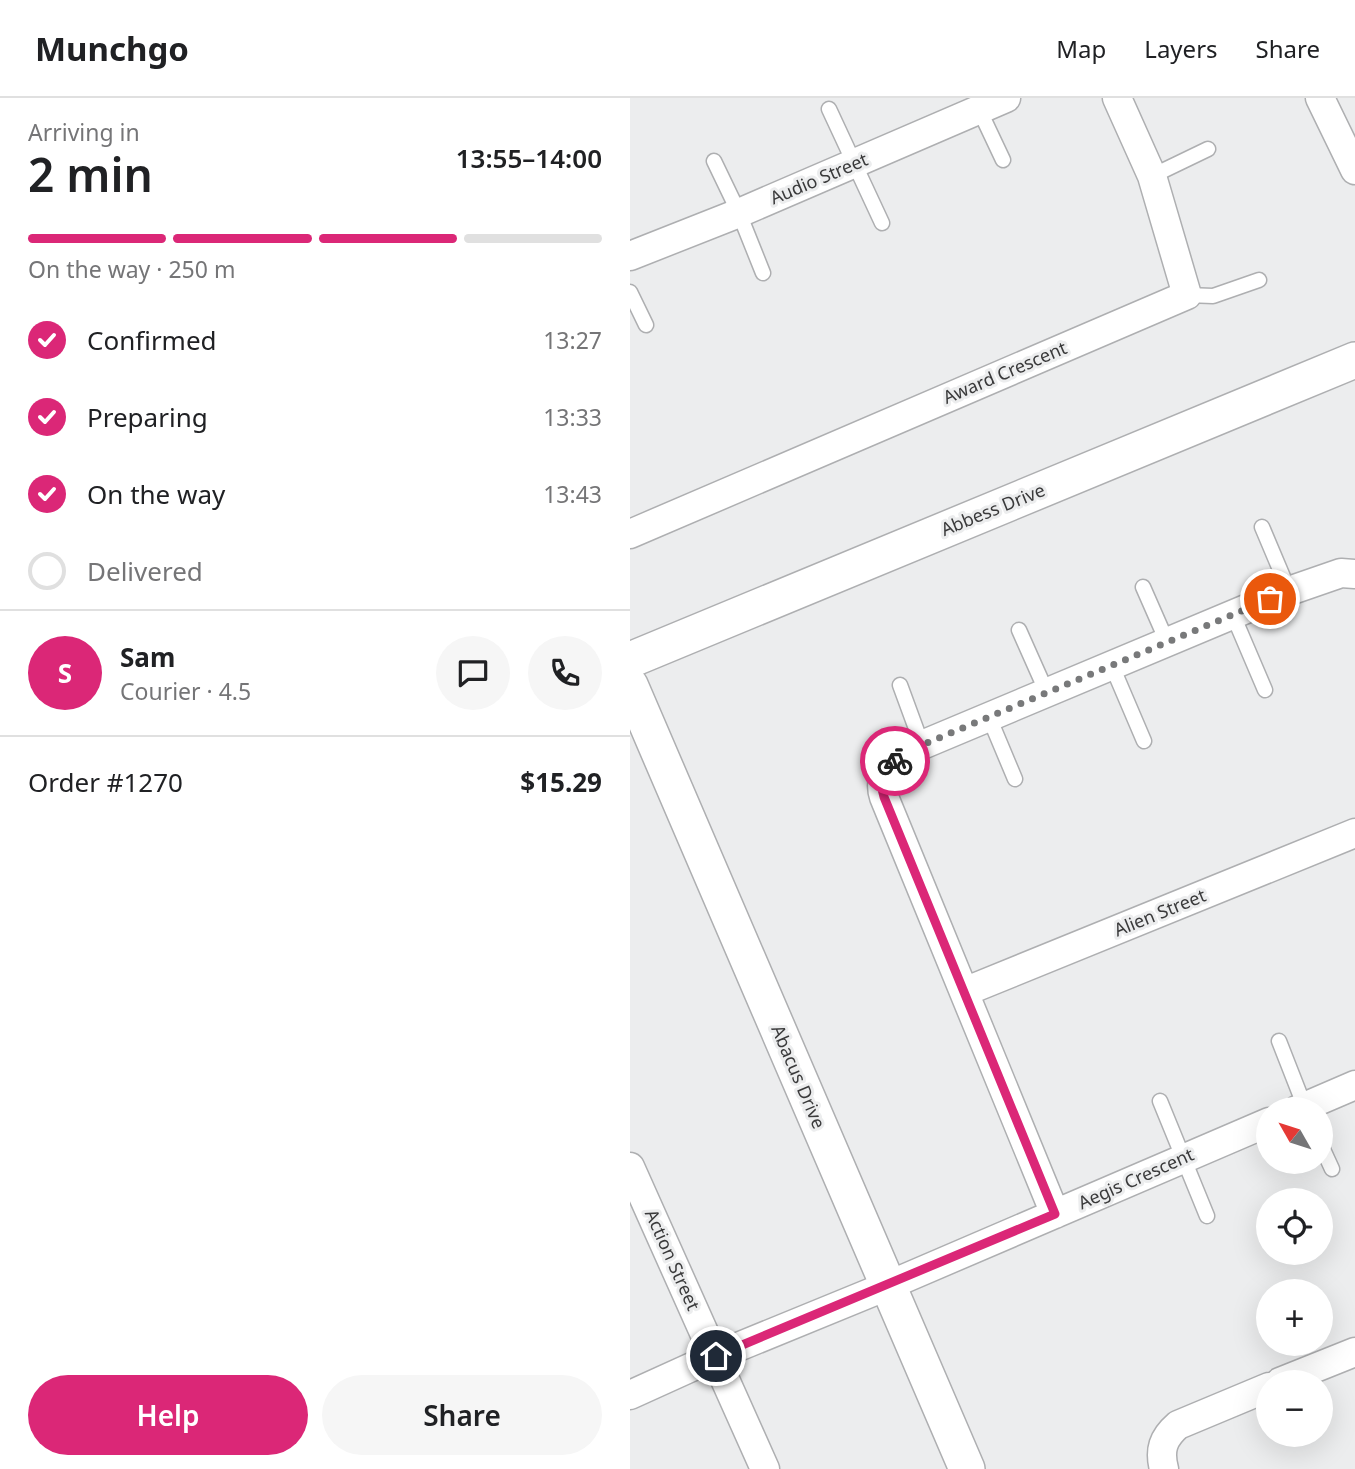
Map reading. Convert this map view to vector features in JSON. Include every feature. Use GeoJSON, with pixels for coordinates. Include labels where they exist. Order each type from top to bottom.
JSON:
{"type":"FeatureCollection","features":[{"type":"Feature","properties":{"kind":"street","name":"Audio Street"},"geometry":{"type":"LineString","coordinates":[[630,256],[854,164],[977,104],[1006,98]]}},
{"type":"Feature","properties":{"kind":"street"},"geometry":{"type":"LineString","coordinates":[[1117,98],[1153,176],[1187,295]]}},
{"type":"Feature","properties":{"kind":"street"},"geometry":{"type":"LineString","coordinates":[[1320,98],[1355,170]]}},
{"type":"Feature","properties":{"kind":"street","name":"Award Crescent"},"geometry":{"type":"LineString","coordinates":[[630,534],[1187,295]]}},
{"type":"Feature","properties":{"kind":"street","name":"Abbess Drive"},"geometry":{"type":"LineString","coordinates":[[630,660],[1355,360]]}},
{"type":"Feature","properties":{"kind":"street"},"geometry":{"type":"LineString","coordinates":[[1055,1214],[881,787],[882,779],[894,761],[922,745],[1289,591],[1340,573],[1355,574]]}},
{"type":"Feature","properties":{"kind":"street","name":"Abacus Drive"},"geometry":{"type":"LineString","coordinates":[[630,685],[967,1469]]}},
{"type":"Feature","properties":{"kind":"street","name":"Alien Street"},"geometry":{"type":"LineString","coordinates":[[964,992],[1355,833]]}},
{"type":"Feature","properties":{"kind":"street"},"geometry":{"type":"LineString","coordinates":[[1328,1097],[1355,1085]]}},
{"type":"Feature","properties":{"kind":"street","name":"Aegis Crescent"},"geometry":{"type":"LineString","coordinates":[[630,1395],[1256,1128]]}},
{"type":"Feature","properties":{"kind":"street","name":"Action Street"},"geometry":{"type":"LineString","coordinates":[[630,1167],[765,1469]]}},
{"type":"Feature","properties":{"kind":"street"},"geometry":{"type":"LineString","coordinates":[[1310,1370],[1355,1352]]}},
{"type":"Feature","properties":{"kind":"street"},"geometry":{"type":"LineString","coordinates":[[1164,1469],[1162,1445],[1167,1434],[1178,1425],[1256,1392]]}},
{"type":"Feature","properties":{"kind":"lane"},"geometry":{"type":"LineString","coordinates":[[977,104],[1003,160]]}},
{"type":"Feature","properties":{"kind":"lane"},"geometry":{"type":"LineString","coordinates":[[829,109],[882,223]]}},
{"type":"Feature","properties":{"kind":"lane"},"geometry":{"type":"LineString","coordinates":[[1153,176],[1208,149]]}},
{"type":"Feature","properties":{"kind":"lane"},"geometry":{"type":"LineString","coordinates":[[714,161],[763,273]]}},
{"type":"Feature","properties":{"kind":"lane"},"geometry":{"type":"LineString","coordinates":[[1187,295],[1213,296],[1259,280]]}},
{"type":"Feature","properties":{"kind":"lane"},"geometry":{"type":"LineString","coordinates":[[630,292],[646,325]]}},
{"type":"Feature","properties":{"kind":"lane"},"geometry":{"type":"LineString","coordinates":[[1262,527],[1289,591]]}},
{"type":"Feature","properties":{"kind":"lane"},"geometry":{"type":"LineString","coordinates":[[1143,587],[1168,643]]}},
{"type":"Feature","properties":{"kind":"lane"},"geometry":{"type":"LineString","coordinates":[[1233,615],[1265,690]]}},
{"type":"Feature","properties":{"kind":"lane"},"geometry":{"type":"LineString","coordinates":[[1019,630],[1047,693]]}},
{"type":"Feature","properties":{"kind":"lane"},"geometry":{"type":"LineString","coordinates":[[1112,666],[1144,741]]}},
{"type":"Feature","properties":{"kind":"lane"},"geometry":{"type":"LineString","coordinates":[[900,685],[922,745]]}},
{"type":"Feature","properties":{"kind":"lane"},"geometry":{"type":"LineString","coordinates":[[989,717],[1015,779]]}},
{"type":"Feature","properties":{"kind":"lane"},"geometry":{"type":"LineString","coordinates":[[1279,1041],[1299,1097]]}},
{"type":"Feature","properties":{"kind":"lane"},"geometry":{"type":"LineString","coordinates":[[1160,1101],[1208,1216]]}},
{"type":"Feature","properties":{"kind":"way so far"},"geometry":{"type":"LineString","coordinates":[[895,761],[922,745],[1270,599]]}},
{"type":"Feature","properties":{"kind":"route"},"geometry":{"type":"LineString","coordinates":[[716,1356],[1055,1214],[884,797],[882,779],[895,761]]}}]}
